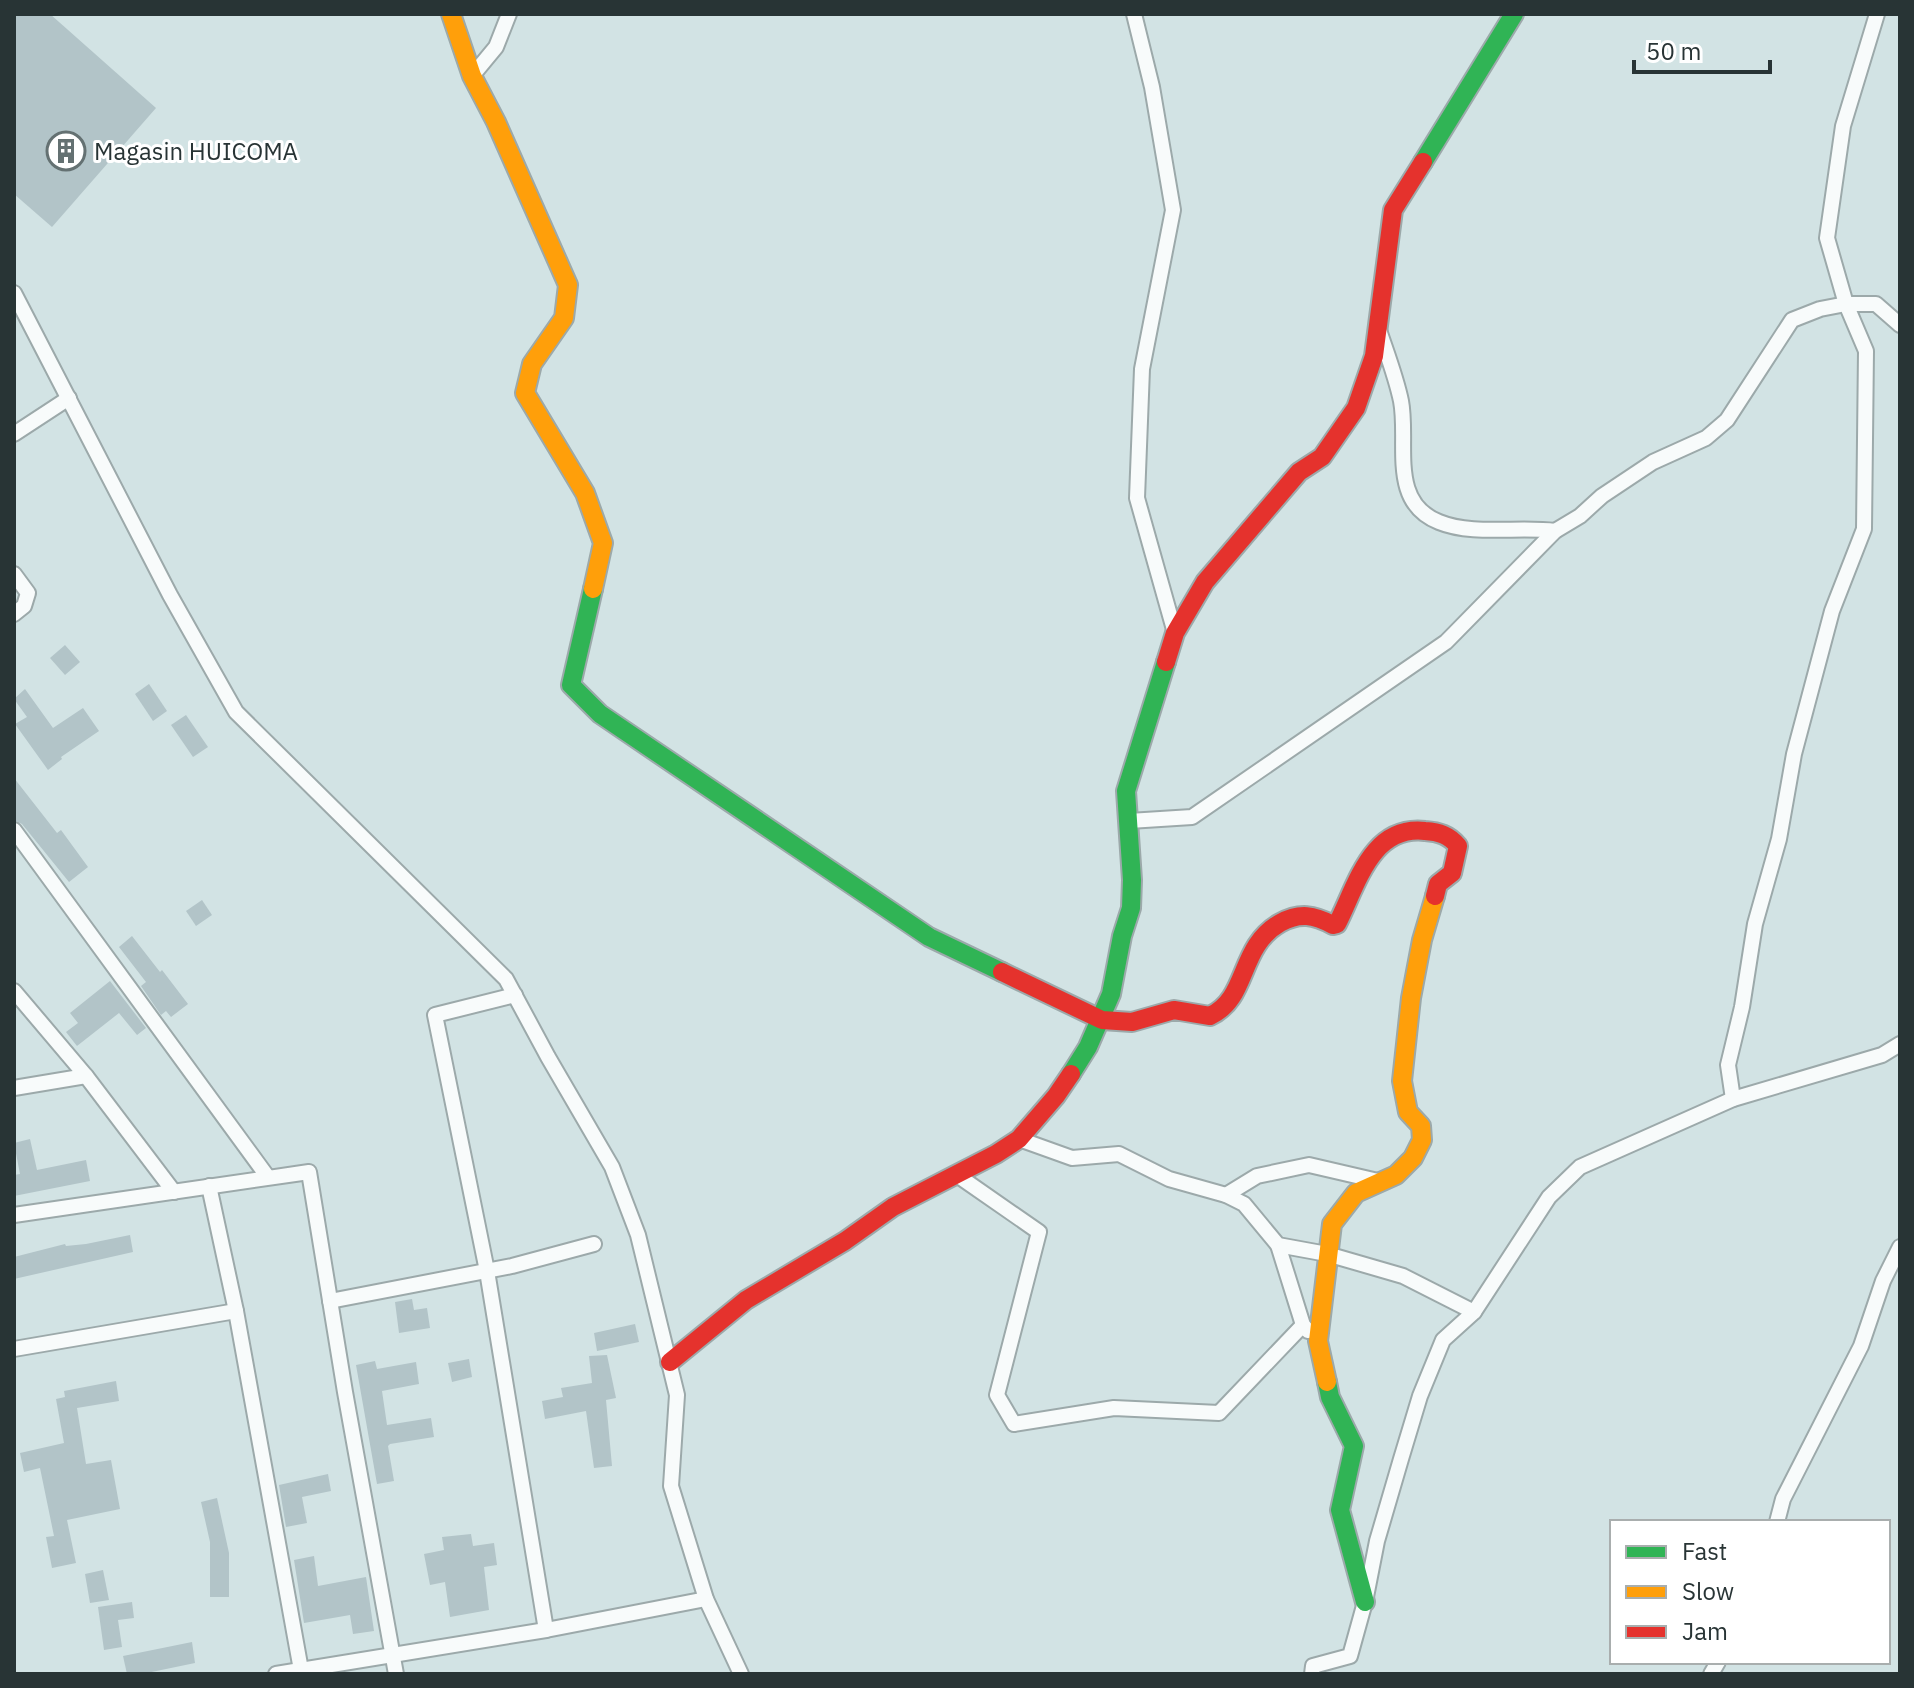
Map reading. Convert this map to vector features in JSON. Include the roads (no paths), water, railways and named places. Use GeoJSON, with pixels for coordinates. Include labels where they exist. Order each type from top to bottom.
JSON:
{"type":"FeatureCollection","features":[{"type":"Feature","properties":{"kind":"street"},"geometry":{"type":"LineString","coordinates":[[451,14],[472,76],[496,122],[568,285],[565,314],[559,328],[531,362],[525,377],[525,393],[585,493],[603,543],[571,685],[600,714],[929,937],[1102,1020],[1133,1022],[1173,1010],[1207,1018],[1217,1014],[1230,1002],[1243,978],[1251,950],[1281,922],[1300,915],[1312,915],[1337,924],[1365,866],[1388,839],[1404,830],[1444,833],[1452,837],[1458,846],[1452,873],[1438,884],[1422,940],[1411,998],[1402,1081],[1408,1112],[1421,1126],[1422,1140],[1413,1158],[1396,1175],[1356,1193],[1332,1224],[1327,1254],[1318,1341],[1330,1397],[1354,1446],[1340,1510],[1365,1602]]}},
{"type":"Feature","properties":{"kind":"street"},"geometry":{"type":"LineString","coordinates":[[472,76],[496,47],[509,14]]}},
{"type":"Feature","properties":{"kind":"street"},"geometry":{"type":"LineString","coordinates":[[1134,14],[1152,87],[1173,210],[1142,369],[1137,498],[1175,633]]}},
{"type":"Feature","properties":{"kind":"street"},"geometry":{"type":"LineString","coordinates":[[670,1362],[746,1300],[845,1241],[893,1207],[1019,1139],[1056,1096],[1088,1047],[1111,994],[1122,936],[1131,908],[1126,791],[1175,633],[1205,582],[1299,472],[1322,457],[1356,408],[1374,356],[1393,210],[1514,14]]}},
{"type":"Feature","properties":{"kind":"street"},"geometry":{"type":"LineString","coordinates":[[1733,1099],[1728,1065],[1742,1007],[1755,924],[1779,839],[1800,724],[1832,611],[1864,529],[1866,351],[1846,304],[1827,238],[1843,126],[1877,14]]}},
{"type":"Feature","properties":{"kind":"street"},"geometry":{"type":"LineString","coordinates":[[14,293],[170,595],[236,712],[506,979],[612,1167],[638,1235],[677,1395],[671,1486],[706,1599],[741,1674]]}},
{"type":"Feature","properties":{"kind":"street"},"geometry":{"type":"LineString","coordinates":[[1129,821],[1192,817],[1446,642],[1555,531],[1653,462],[1706,438],[1727,420],[1792,320],[1820,309],[1846,304],[1876,304],[1900,325]]}},
{"type":"Feature","properties":{"kind":"street"},"geometry":{"type":"LineString","coordinates":[[1379,329],[1401,403],[1404,479],[1408,494],[1417,506],[1440,523],[1498,531],[1555,531]]}},
{"type":"Feature","properties":{"kind":"street"},"geometry":{"type":"LineString","coordinates":[[14,434],[69,398]]}},
{"type":"Feature","properties":{"kind":"street"},"geometry":{"type":"LineString","coordinates":[[14,574],[28,593],[24,606],[14,614]]}},
{"type":"Feature","properties":{"kind":"street"},"geometry":{"type":"LineString","coordinates":[[14,830],[267,1176]]}},
{"type":"Feature","properties":{"kind":"street"},"geometry":{"type":"LineString","coordinates":[[14,991],[86,1076],[174,1192]]}},
{"type":"Feature","properties":{"kind":"street"},"geometry":{"type":"LineString","coordinates":[[515,995],[435,1015],[487,1271],[546,1630]]}},
{"type":"Feature","properties":{"kind":"street"},"geometry":{"type":"LineString","coordinates":[[1312,1674],[1313,1666],[1350,1656],[1377,1541],[1420,1396],[1443,1340],[1474,1312],[1549,1197],[1580,1167],[1733,1099],[1882,1055],[1900,1044]]}},
{"type":"Feature","properties":{"kind":"street"},"geometry":{"type":"LineString","coordinates":[[14,1088],[86,1076]]}},
{"type":"Feature","properties":{"kind":"street"},"geometry":{"type":"LineString","coordinates":[[1019,1139],[1072,1158],[1119,1154],[1169,1179],[1226,1195],[1244,1204],[1278,1245],[1303,1325],[1318,1341]]}},
{"type":"Feature","properties":{"kind":"street"},"geometry":{"type":"LineString","coordinates":[[1226,1195],[1257,1176],[1309,1165],[1378,1181]]}},
{"type":"Feature","properties":{"kind":"street"},"geometry":{"type":"LineString","coordinates":[[14,1215],[309,1172],[396,1674]]}},
{"type":"Feature","properties":{"kind":"street"},"geometry":{"type":"LineString","coordinates":[[957,1175],[1039,1232],[997,1395],[1014,1424],[1114,1408],[1219,1413],[1303,1325]]}},
{"type":"Feature","properties":{"kind":"street"},"geometry":{"type":"LineString","coordinates":[[209,1186],[236,1311],[301,1670]]}},
{"type":"Feature","properties":{"kind":"street"},"geometry":{"type":"LineString","coordinates":[[330,1301],[487,1271],[594,1244]]}},
{"type":"Feature","properties":{"kind":"street"},"geometry":{"type":"LineString","coordinates":[[1278,1245],[1327,1254],[1403,1276],[1474,1312]]}},
{"type":"Feature","properties":{"kind":"street"},"geometry":{"type":"LineString","coordinates":[[1778,1520],[1783,1499],[1861,1346],[1883,1281],[1900,1247]]}},
{"type":"Feature","properties":{"kind":"street"},"geometry":{"type":"LineString","coordinates":[[14,1349],[236,1311]]}},
{"type":"Feature","properties":{"kind":"street"},"geometry":{"type":"LineString","coordinates":[[276,1674],[393,1657],[706,1599]]}},
{"type":"Feature","properties":{"kind":"place","name":"Magasin HUICOMA"},"geometry":{"type":"Point","coordinates":[66,151]}}]}
